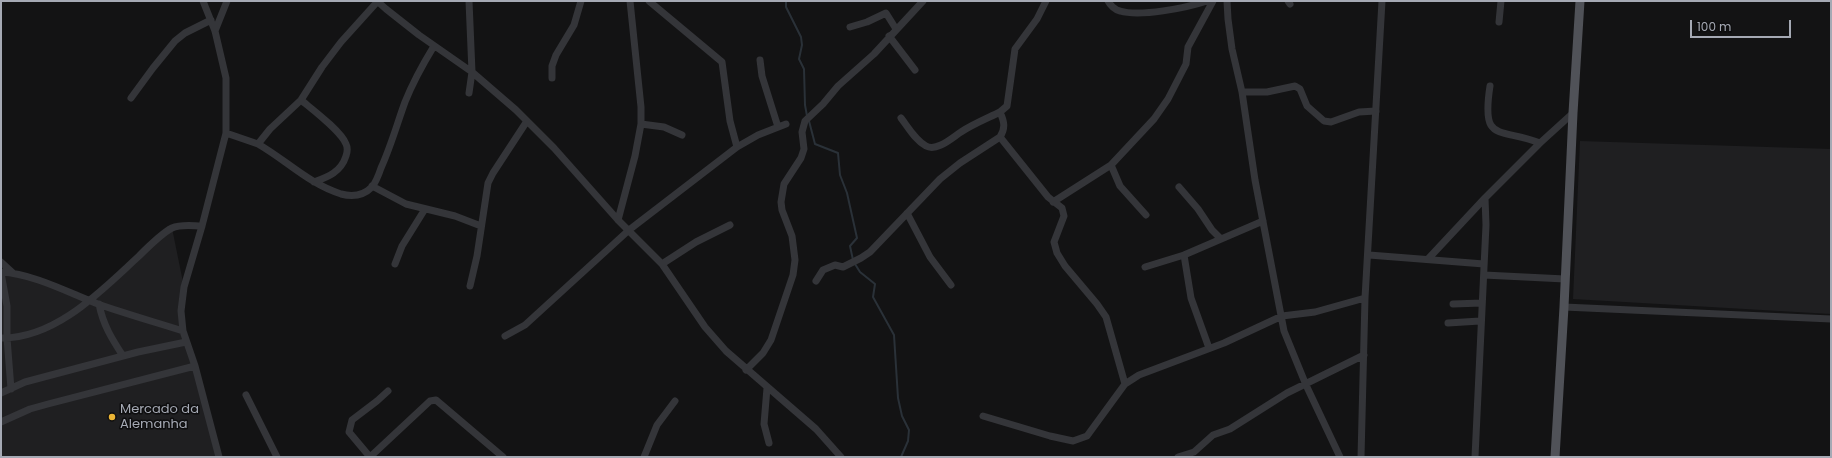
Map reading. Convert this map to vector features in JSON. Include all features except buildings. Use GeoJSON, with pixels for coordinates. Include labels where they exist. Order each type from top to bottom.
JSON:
{"type":"FeatureCollection","features":[{"type":"Feature","properties":{"kind":"main road"},"geometry":{"type":"LineString","coordinates":[[1555,457],[1580,1]]}},
{"type":"Feature","properties":{"kind":"street"},"geometry":{"type":"LineString","coordinates":[[203,1],[215,31],[226,78],[226,133],[208,205],[184,287],[180,311],[186,342],[195,366],[220,457]]}},
{"type":"Feature","properties":{"kind":"street"},"geometry":{"type":"LineString","coordinates":[[215,31],[227,1]]}},
{"type":"Feature","properties":{"kind":"street"},"geometry":{"type":"LineString","coordinates":[[258,144],[270,129],[301,100],[322,67],[341,42],[377,1],[434,46],[472,72],[527,121],[554,148],[618,220],[662,264],[706,327],[726,351],[746,370],[816,429],[841,457]]}},
{"type":"Feature","properties":{"kind":"street"},"geometry":{"type":"LineString","coordinates":[[469,1],[472,72],[469,93]]}},
{"type":"Feature","properties":{"kind":"street"},"geometry":{"type":"LineString","coordinates":[[552,78],[552,66],[556,56],[574,25],[581,1]]}},
{"type":"Feature","properties":{"kind":"street"},"geometry":{"type":"LineString","coordinates":[[618,220],[636,156],[641,124],[641,106],[630,1]]}},
{"type":"Feature","properties":{"kind":"street"},"geometry":{"type":"LineString","coordinates":[[649,1],[722,62],[730,121],[737,147]]}},
{"type":"Feature","properties":{"kind":"street"},"geometry":{"type":"LineString","coordinates":[[746,370],[763,353],[771,340],[793,275],[795,260],[792,236],[782,210],[781,202],[784,184],[801,158],[804,149],[802,132],[808,119],[838,86],[874,54],[889,36],[923,1]]}},
{"type":"Feature","properties":{"kind":"street"},"geometry":{"type":"LineString","coordinates":[[901,118],[918,140],[927,146],[934,147],[1000,112],[1007,106],[1015,49],[1037,20],[1046,1]]}},
{"type":"Feature","properties":{"kind":"street"},"geometry":{"type":"LineString","coordinates":[[1108,1],[1118,11],[1136,13],[1174,9],[1207,1]]}},
{"type":"Feature","properties":{"kind":"street"},"geometry":{"type":"LineString","coordinates":[[1053,202],[1111,164],[1154,119],[1168,99],[1186,64],[1188,47],[1213,1]]}},
{"type":"Feature","properties":{"kind":"street"},"geometry":{"type":"LineString","coordinates":[[1227,1],[1232,49],[1242,92],[1263,221],[1284,331],[1306,385],[1340,457]]}},
{"type":"Feature","properties":{"kind":"street"},"geometry":{"type":"LineString","coordinates":[[1361,457],[1365,298],[1369,255],[1382,1]]}},
{"type":"Feature","properties":{"kind":"street"},"geometry":{"type":"LineString","coordinates":[[1499,22],[1501,1]]}},
{"type":"Feature","properties":{"kind":"street"},"geometry":{"type":"LineString","coordinates":[[850,27],[867,22],[886,13],[896,29]]}},
{"type":"Feature","properties":{"kind":"street"},"geometry":{"type":"LineString","coordinates":[[131,98],[152,68],[175,41],[185,33],[211,20]]}},
{"type":"Feature","properties":{"kind":"street"},"geometry":{"type":"LineString","coordinates":[[889,36],[915,70]]}},
{"type":"Feature","properties":{"kind":"street"},"geometry":{"type":"LineString","coordinates":[[226,133],[258,144],[273,152],[314,182],[348,195],[358,195],[372,186],[387,156],[415,79],[434,46]]}},
{"type":"Feature","properties":{"kind":"street"},"geometry":{"type":"LineString","coordinates":[[760,60],[762,76],[778,127]]}},
{"type":"Feature","properties":{"kind":"street"},"geometry":{"type":"LineString","coordinates":[[1242,92],[1267,92],[1294,86],[1300,89],[1307,106],[1324,121],[1331,122],[1359,112],[1376,111]]}},
{"type":"Feature","properties":{"kind":"street"},"geometry":{"type":"LineString","coordinates":[[1490,86],[1487,116],[1494,129],[1501,133],[1540,143]]}},
{"type":"Feature","properties":{"kind":"street"},"geometry":{"type":"LineString","coordinates":[[301,100],[340,135],[346,144],[348,151],[340,169],[329,177],[314,182]]}},
{"type":"Feature","properties":{"kind":"street"},"geometry":{"type":"LineString","coordinates":[[816,281],[823,270],[834,265],[843,267],[847,266],[870,252],[940,179],[960,163],[1000,136],[1005,130],[1004,120],[1000,112]]}},
{"type":"Feature","properties":{"kind":"street"},"geometry":{"type":"LineString","coordinates":[[1428,259],[1485,198],[1540,143],[1573,113]]}},
{"type":"Feature","properties":{"kind":"street"},"geometry":{"type":"LineString","coordinates":[[470,286],[477,256],[488,183],[527,121]]}},
{"type":"Feature","properties":{"kind":"street"},"geometry":{"type":"LineString","coordinates":[[641,124],[664,127],[682,135]]}},
{"type":"Feature","properties":{"kind":"street"},"geometry":{"type":"LineString","coordinates":[[505,336],[525,325],[629,230],[737,147],[758,135],[786,124]]}},
{"type":"Feature","properties":{"kind":"street"},"geometry":{"type":"LineString","coordinates":[[1000,136],[1053,202],[1062,208],[1064,216],[1054,242],[1056,253],[1065,266],[1098,304],[1106,317],[1125,384]]}},
{"type":"Feature","properties":{"kind":"street"},"geometry":{"type":"LineString","coordinates":[[1111,164],[1120,186],[1146,215]]}},
{"type":"Feature","properties":{"kind":"street"},"geometry":{"type":"LineString","coordinates":[[372,186],[406,204],[455,216],[481,226]]}},
{"type":"Feature","properties":{"kind":"street"},"geometry":{"type":"LineString","coordinates":[[1179,187],[1198,209],[1212,230],[1221,238]]}},
{"type":"Feature","properties":{"kind":"street"},"geometry":{"type":"LineString","coordinates":[[1475,457],[1480,321],[1484,276],[1485,198]]}},
{"type":"Feature","properties":{"kind":"street"},"geometry":{"type":"LineString","coordinates":[[395,264],[402,246],[425,209]]}},
{"type":"Feature","properties":{"kind":"street"},"geometry":{"type":"LineString","coordinates":[[907,213],[930,257],[950,285]]}},
{"type":"Feature","properties":{"kind":"street"},"geometry":{"type":"LineString","coordinates":[[1145,267],[1184,255],[1263,221]]}},
{"type":"Feature","properties":{"kind":"street"},"geometry":{"type":"LineString","coordinates":[[662,264],[696,242],[730,224]]}},
{"type":"Feature","properties":{"kind":"street"},"geometry":{"type":"LineString","coordinates":[[4,338],[23,337],[40,330],[90,301],[172,228],[182,225],[202,226]]}},
{"type":"Feature","properties":{"kind":"street"},"geometry":{"type":"LineString","coordinates":[[1184,255],[1191,298],[1210,348]]}},
{"type":"Feature","properties":{"kind":"street"},"geometry":{"type":"LineString","coordinates":[[1369,255],[1484,264]]}},
{"type":"Feature","properties":{"kind":"street"},"geometry":{"type":"LineString","coordinates":[[1,262],[13,273]]}},
{"type":"Feature","properties":{"kind":"street"},"geometry":{"type":"LineString","coordinates":[[11,389],[4,338],[7,306],[1,273],[13,273],[54,286],[90,301],[183,331]]}},
{"type":"Feature","properties":{"kind":"street"},"geometry":{"type":"LineString","coordinates":[[1484,276],[1565,279]]}},
{"type":"Feature","properties":{"kind":"street"},"geometry":{"type":"LineString","coordinates":[[983,416],[1050,436],[1073,441],[1087,436],[1125,384],[1139,375],[1224,343],[1282,316],[1315,312],[1365,298]]}},
{"type":"Feature","properties":{"kind":"street"},"geometry":{"type":"LineString","coordinates":[[1453,304],[1482,303]]}},
{"type":"Feature","properties":{"kind":"street"},"geometry":{"type":"LineString","coordinates":[[100,304],[102,318],[107,331],[123,356]]}},
{"type":"Feature","properties":{"kind":"street"},"geometry":{"type":"LineString","coordinates":[[1564,308],[1831,319]]}},
{"type":"Feature","properties":{"kind":"street"},"geometry":{"type":"LineString","coordinates":[[1448,323],[1480,321]]}},
{"type":"Feature","properties":{"kind":"street"},"geometry":{"type":"LineString","coordinates":[[1,393],[25,382],[123,356],[186,342]]}},
{"type":"Feature","properties":{"kind":"street"},"geometry":{"type":"LineString","coordinates":[[1178,457],[1194,452],[1213,435],[1230,429],[1277,399],[1364,355]]}},
{"type":"Feature","properties":{"kind":"street"},"geometry":{"type":"LineString","coordinates":[[1,422],[30,409],[195,366]]}},
{"type":"Feature","properties":{"kind":"street"},"geometry":{"type":"LineString","coordinates":[[767,388],[764,424],[769,443]]}},
{"type":"Feature","properties":{"kind":"street"},"geometry":{"type":"LineString","coordinates":[[388,391],[352,420],[348,432],[370,457],[430,401],[436,400],[503,457]]}},
{"type":"Feature","properties":{"kind":"street"},"geometry":{"type":"LineString","coordinates":[[246,395],[277,457]]}},
{"type":"Feature","properties":{"kind":"street"},"geometry":{"type":"LineString","coordinates":[[644,457],[657,425],[675,401]]}},
{"type":"Feature","properties":{"kind":"shaded area"},"geometry":{"type":"Polygon","coordinates":[[[1580,141],[1831,149],[1831,314],[1573,299],[1580,141]]]}},
{"type":"Feature","properties":{"kind":"shaded area"},"geometry":{"type":"Polygon","coordinates":[[[172,228],[184,287],[181,311],[219,457],[1,457],[1,272],[13,273],[91,301],[172,228]]]}},
{"type":"Feature","properties":{"kind":"waterway"},"geometry":{"type":"LineString","coordinates":[[786,1],[786,7],[801,37],[802,45],[799,59],[804,69],[805,105],[807,116]]}},
{"type":"Feature","properties":{"kind":"waterway"},"geometry":{"type":"LineString","coordinates":[[809,121],[815,144],[838,153],[840,175],[847,193],[857,238],[850,246],[853,260]]}},
{"type":"Feature","properties":{"kind":"waterway"},"geometry":{"type":"LineString","coordinates":[[855,264],[860,272],[875,284],[873,297],[894,335],[898,398],[902,416],[909,430],[908,441],[901,457]]}},
{"type":"Feature","properties":{"kind":"place","name":"Mercado da Alemanha"},"geometry":{"type":"Point","coordinates":[112,417]}}]}
